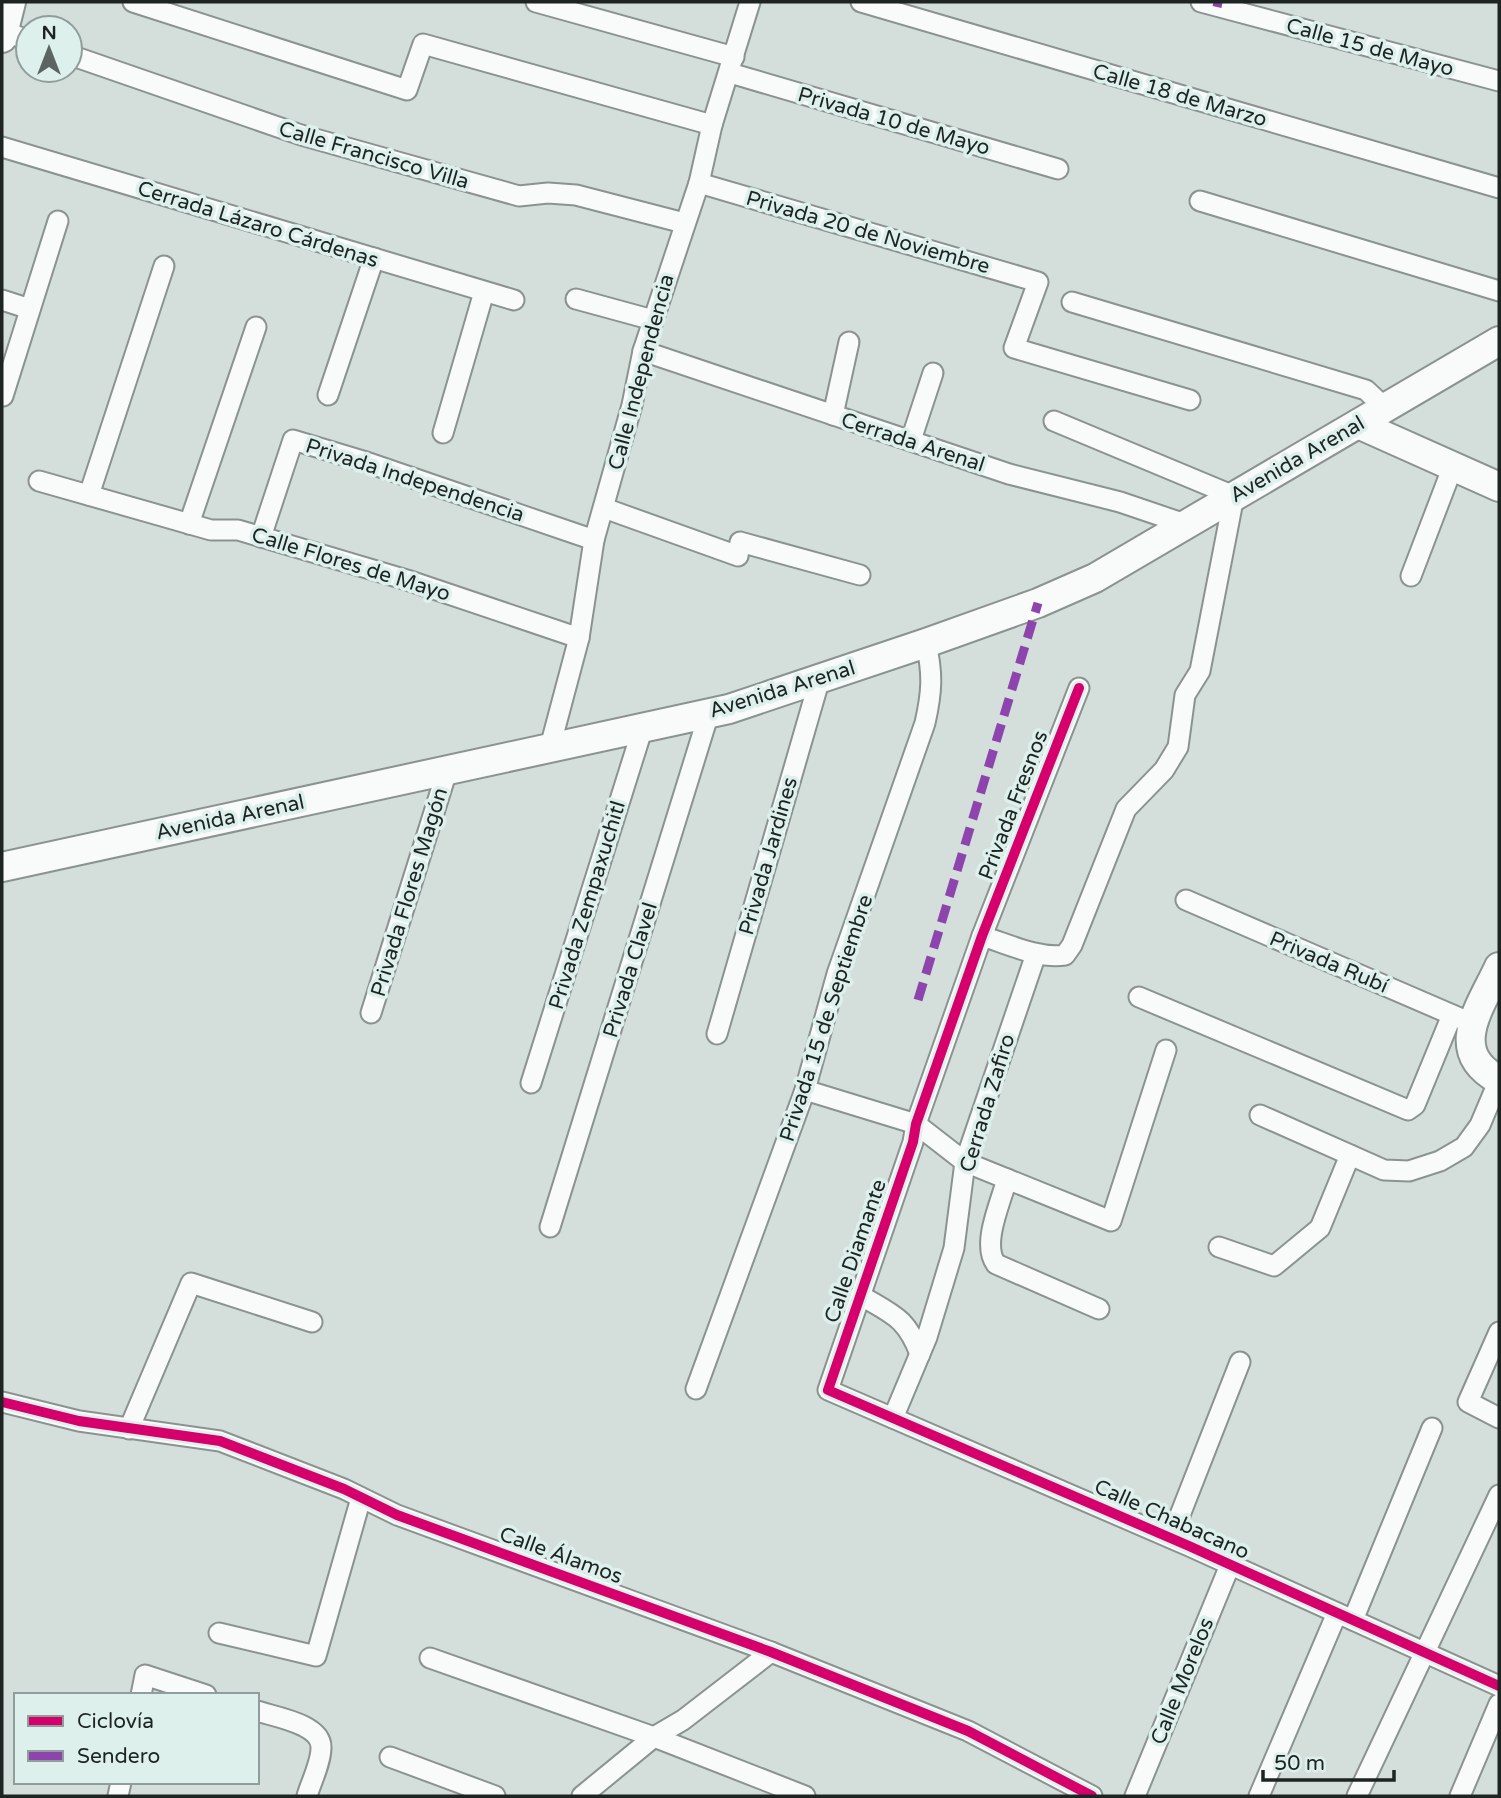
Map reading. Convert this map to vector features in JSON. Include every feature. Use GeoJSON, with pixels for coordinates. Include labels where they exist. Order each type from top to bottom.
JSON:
{"type":"FeatureCollection","features":[{"type":"Feature","properties":{"kind":"main road"},"geometry":{"type":"LineString","coordinates":[[11,2],[11,36]]}},
{"type":"Feature","properties":{"kind":"main road","name":"Avenida Arenal"},"geometry":{"type":"LineString","coordinates":[[2,867],[729,709],[926,643],[1038,603],[1095,578],[1499,341]]}},
{"type":"Feature","properties":{"kind":"main road"},"geometry":{"type":"LineString","coordinates":[[1358,424],[1499,487]]}},
{"type":"Feature","properties":{"kind":"main road"},"geometry":{"type":"LineString","coordinates":[[1499,967],[1462,1019],[1474,1060],[1482,1071],[1499,1080]]}},
{"type":"Feature","properties":{"kind":"street"},"geometry":{"type":"LineString","coordinates":[[133,2],[407,90],[423,44],[712,125]]}},
{"type":"Feature","properties":{"kind":"street","name":"Privada 10 de Mayo"},"geometry":{"type":"LineString","coordinates":[[536,2],[1058,169]]}},
{"type":"Feature","properties":{"kind":"street","name":"Calle Independencia"},"geometry":{"type":"LineString","coordinates":[[550,747],[579,638],[594,540],[632,405],[643,351],[699,183],[712,125],[750,2]]}},
{"type":"Feature","properties":{"kind":"street","name":"Calle 18 de Marzo"},"geometry":{"type":"LineString","coordinates":[[861,2],[1499,188]]}},
{"type":"Feature","properties":{"kind":"street","name":"Calle 15 de Mayo"},"geometry":{"type":"LineString","coordinates":[[1201,2],[1499,81]]}},
{"type":"Feature","properties":{"kind":"street","name":"Calle Francisco Villa"},"geometry":{"type":"LineString","coordinates":[[84,59],[301,135],[506,193],[519,196],[548,193],[576,195],[684,223]]}},
{"type":"Feature","properties":{"kind":"street","name":"Cerrada Lázaro Cárdenas"},"geometry":{"type":"LineString","coordinates":[[2,147],[514,300]]}},
{"type":"Feature","properties":{"kind":"street","name":"Privada 20 de Noviembre"},"geometry":{"type":"LineString","coordinates":[[699,183],[1038,282],[1014,348],[1191,400]]}},
{"type":"Feature","properties":{"kind":"street"},"geometry":{"type":"LineString","coordinates":[[1200,201],[1499,291]]}},
{"type":"Feature","properties":{"kind":"street"},"geometry":{"type":"LineString","coordinates":[[3,396],[58,222]]}},
{"type":"Feature","properties":{"kind":"street"},"geometry":{"type":"LineString","coordinates":[[328,396],[374,258]]}},
{"type":"Feature","properties":{"kind":"street"},"geometry":{"type":"LineString","coordinates":[[89,495],[164,266]]}},
{"type":"Feature","properties":{"kind":"street"},"geometry":{"type":"LineString","coordinates":[[443,433],[484,292]]}},
{"type":"Feature","properties":{"kind":"street"},"geometry":{"type":"LineString","coordinates":[[576,299],[653,320]]}},
{"type":"Feature","properties":{"kind":"street"},"geometry":{"type":"LineString","coordinates":[[2,300],[30,309]]}},
{"type":"Feature","properties":{"kind":"street"},"geometry":{"type":"LineString","coordinates":[[1072,302],[1366,390],[1385,408]]}},
{"type":"Feature","properties":{"kind":"street"},"geometry":{"type":"LineString","coordinates":[[190,524],[256,327]]}},
{"type":"Feature","properties":{"kind":"street"},"geometry":{"type":"LineString","coordinates":[[833,415],[849,342]]}},
{"type":"Feature","properties":{"kind":"street","name":"Cerrada Arenal"},"geometry":{"type":"LineString","coordinates":[[643,351],[1009,474],[1120,502],[1185,524]]}},
{"type":"Feature","properties":{"kind":"street"},"geometry":{"type":"LineString","coordinates":[[911,440],[933,373]]}},
{"type":"Feature","properties":{"kind":"street"},"geometry":{"type":"LineString","coordinates":[[982,936],[1036,954],[1054,957],[1065,955],[1072,946],[1126,809],[1164,770],[1178,747],[1185,695],[1200,671],[1234,496],[1054,421]]}},
{"type":"Feature","properties":{"kind":"street","name":"Privada Independencia"},"geometry":{"type":"LineString","coordinates":[[261,537],[293,440],[363,461],[594,540]]}},
{"type":"Feature","properties":{"kind":"street"},"geometry":{"type":"LineString","coordinates":[[1411,576],[1453,467]]}},
{"type":"Feature","properties":{"kind":"street","name":"Calle Flores de Mayo"},"geometry":{"type":"LineString","coordinates":[[40,481],[211,530],[238,530],[407,580],[579,638]]}},
{"type":"Feature","properties":{"kind":"street"},"geometry":{"type":"LineString","coordinates":[[604,508],[738,556],[740,542],[860,575]]}},
{"type":"Feature","properties":{"kind":"street","name":"Privada 15 de Septiembre"},"geometry":{"type":"LineString","coordinates":[[696,1389],[805,1090],[837,974],[926,723],[933,674],[926,643]]}},
{"type":"Feature","properties":{"kind":"street","name":"Privada Jardines"},"geometry":{"type":"LineString","coordinates":[[717,1034],[820,678]]}},
{"type":"Feature","properties":{"kind":"street","name":"Privada Fresnos"},"geometry":{"type":"LineString","coordinates":[[916,1124],[982,936],[1079,688]]}},
{"type":"Feature","properties":{"kind":"street","name":"Privada Clavel"},"geometry":{"type":"LineString","coordinates":[[550,1227],[709,713]]}},
{"type":"Feature","properties":{"kind":"street","name":"Privada Zempaxuchitl"},"geometry":{"type":"LineString","coordinates":[[531,1083],[643,727]]}},
{"type":"Feature","properties":{"kind":"street","name":"Privada Flores Magón"},"geometry":{"type":"LineString","coordinates":[[370,1013],[447,771]]}},
{"type":"Feature","properties":{"kind":"street","name":"Privada Rubí"},"geometry":{"type":"LineString","coordinates":[[1186,900],[1462,1019]]}},
{"type":"Feature","properties":{"kind":"street","name":"Cerrada Zafiro"},"geometry":{"type":"LineString","coordinates":[[893,1418],[924,1346],[954,1248],[965,1162],[1036,954]]}},
{"type":"Feature","properties":{"kind":"street"},"geometry":{"type":"LineString","coordinates":[[1139,997],[1408,1110],[1415,1105],[1462,1019]]}},
{"type":"Feature","properties":{"kind":"street"},"geometry":{"type":"LineString","coordinates":[[805,1090],[916,1124],[965,1162],[1111,1221],[1166,1050]]}},
{"type":"Feature","properties":{"kind":"street"},"geometry":{"type":"LineString","coordinates":[[1260,1115],[1384,1170],[1409,1171],[1440,1161],[1464,1147],[1480,1125],[1499,1080]]}},
{"type":"Feature","properties":{"kind":"street","name":"Calle Diamante"},"geometry":{"type":"LineString","coordinates":[[828,1390],[913,1142],[916,1124]]}},
{"type":"Feature","properties":{"kind":"street"},"geometry":{"type":"LineString","coordinates":[[1219,1247],[1274,1266],[1320,1228],[1350,1154]]}},
{"type":"Feature","properties":{"kind":"street"},"geometry":{"type":"LineString","coordinates":[[1007,1180],[989,1243],[990,1257],[996,1264],[1099,1309]]}},
{"type":"Feature","properties":{"kind":"street"},"geometry":{"type":"LineString","coordinates":[[130,1429],[191,1283],[312,1322]]}},
{"type":"Feature","properties":{"kind":"street"},"geometry":{"type":"LineString","coordinates":[[860,1295],[904,1323],[924,1346]]}},
{"type":"Feature","properties":{"kind":"street"},"geometry":{"type":"LineString","coordinates":[[1499,1332],[1468,1402],[1499,1418]]}},
{"type":"Feature","properties":{"kind":"street"},"geometry":{"type":"LineString","coordinates":[[1171,1538],[1240,1362]]}},
{"type":"Feature","properties":{"kind":"street","name":"Calle Chabacano"},"geometry":{"type":"LineString","coordinates":[[828,1390],[1171,1538],[1499,1686]]}},
{"type":"Feature","properties":{"kind":"street","name":"Calle Álamos"},"geometry":{"type":"LineString","coordinates":[[2,1402],[79,1421],[220,1441],[361,1497],[397,1515],[771,1652],[968,1731],[1092,1796]]}},
{"type":"Feature","properties":{"kind":"street"},"geometry":{"type":"LineString","coordinates":[[1259,1796],[1432,1428]]}},
{"type":"Feature","properties":{"kind":"street"},"geometry":{"type":"LineString","coordinates":[[1357,1796],[1499,1495]]}},
{"type":"Feature","properties":{"kind":"street"},"geometry":{"type":"LineString","coordinates":[[219,1633],[316,1656],[361,1497]]}},
{"type":"Feature","properties":{"kind":"street","name":"Calle Morelos"},"geometry":{"type":"LineString","coordinates":[[1135,1796],[1230,1565]]}},
{"type":"Feature","properties":{"kind":"street"},"geometry":{"type":"LineString","coordinates":[[583,1796],[654,1737],[683,1720],[771,1652]]}},
{"type":"Feature","properties":{"kind":"street"},"geometry":{"type":"LineString","coordinates":[[430,1658],[654,1737],[805,1796]]}},
{"type":"Feature","properties":{"kind":"street"},"geometry":{"type":"LineString","coordinates":[[141,1693],[145,1675],[200,1693]]}},
{"type":"Feature","properties":{"kind":"street"},"geometry":{"type":"LineString","coordinates":[[1460,1796],[1499,1704]]}},
{"type":"Feature","properties":{"kind":"street"},"geometry":{"type":"LineString","coordinates":[[259,1712],[311,1729],[319,1738],[321,1748],[307,1796]]}},
{"type":"Feature","properties":{"kind":"street"},"geometry":{"type":"LineString","coordinates":[[390,1757],[495,1796]]}},
{"type":"Feature","properties":{"kind":"marked path"},"geometry":{"type":"LineString","coordinates":[[1217,7],[1218,2]]}},
{"type":"Feature","properties":{"kind":"marked path"},"geometry":{"type":"LineString","coordinates":[[918,1000],[1038,603]]}},
{"type":"Feature","properties":{"kind":"cycle path"},"geometry":{"type":"LineString","coordinates":[[1079,688],[982,936],[916,1124],[913,1142],[828,1390],[1189,1546],[1499,1686]]}},
{"type":"Feature","properties":{"kind":"cycle path"},"geometry":{"type":"LineString","coordinates":[[2,1402],[79,1421],[220,1441],[344,1489],[397,1515],[771,1652],[968,1731],[1092,1796]]}}]}
